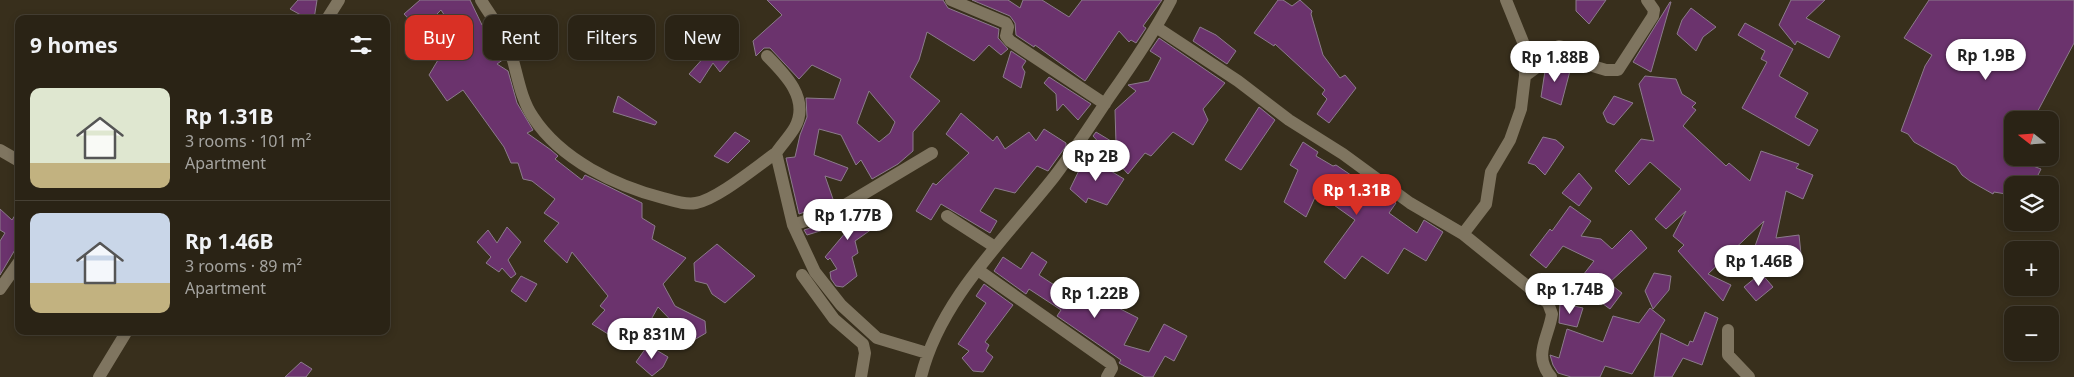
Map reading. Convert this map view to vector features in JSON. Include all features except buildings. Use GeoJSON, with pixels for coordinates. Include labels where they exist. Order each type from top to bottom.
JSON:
{"type":"FeatureCollection","features":[{"type":"Feature","properties":{"kind":"street"},"geometry":{"type":"LineString","coordinates":[[330,15],[339,0]]}},
{"type":"Feature","properties":{"kind":"street"},"geometry":{"type":"LineString","coordinates":[[481,0],[507,41],[522,94],[532,117],[566,152],[617,182],[643,193],[680,202],[698,203],[718,193],[776,153],[795,128],[798,117],[798,105],[788,78],[767,56]]}},
{"type":"Feature","properties":{"kind":"street"},"geometry":{"type":"LineString","coordinates":[[951,0],[1007,24],[1006,36],[1010,41],[1105,104]]}},
{"type":"Feature","properties":{"kind":"street"},"geometry":{"type":"LineString","coordinates":[[921,377],[927,353],[940,328],[978,270],[1054,177],[1156,27],[1171,0]]}},
{"type":"Feature","properties":{"kind":"street"},"geometry":{"type":"LineString","coordinates":[[1463,234],[1486,204],[1492,172],[1510,140],[1521,109],[1525,76],[1523,42],[1506,0]]}},
{"type":"Feature","properties":{"kind":"street"},"geometry":{"type":"LineString","coordinates":[[1525,76],[1544,62],[1554,48],[1560,46],[1568,48],[1576,61],[1606,70],[1618,70],[1653,16],[1654,10],[1647,0]]}},
{"type":"Feature","properties":{"kind":"street"},"geometry":{"type":"LineString","coordinates":[[1156,27],[1238,81],[1284,116],[1343,154],[1410,203],[1463,234],[1552,309],[1552,317],[1541,350],[1543,365],[1551,377]]}},
{"type":"Feature","properties":{"kind":"street"},"geometry":{"type":"LineString","coordinates":[[0,150],[15,159]]}},
{"type":"Feature","properties":{"kind":"street"},"geometry":{"type":"LineString","coordinates":[[776,153],[793,225],[808,262],[842,305],[881,340],[927,353]]}},
{"type":"Feature","properties":{"kind":"street"},"geometry":{"type":"LineString","coordinates":[[793,225],[835,211],[932,154]]}},
{"type":"Feature","properties":{"kind":"street"},"geometry":{"type":"LineString","coordinates":[[947,216],[995,247]]}},
{"type":"Feature","properties":{"kind":"street"},"geometry":{"type":"LineString","coordinates":[[0,289],[15,268]]}},
{"type":"Feature","properties":{"kind":"street"},"geometry":{"type":"LineString","coordinates":[[978,270],[1110,363],[1112,368],[1108,377]]}},
{"type":"Feature","properties":{"kind":"street"},"geometry":{"type":"LineString","coordinates":[[802,275],[834,319],[863,344],[865,354],[861,377]]}},
{"type":"Feature","properties":{"kind":"street"},"geometry":{"type":"LineString","coordinates":[[1728,330],[1728,355],[1749,377]]}},
{"type":"Feature","properties":{"kind":"street"},"geometry":{"type":"LineString","coordinates":[[99,377],[125,335]]}}]}
